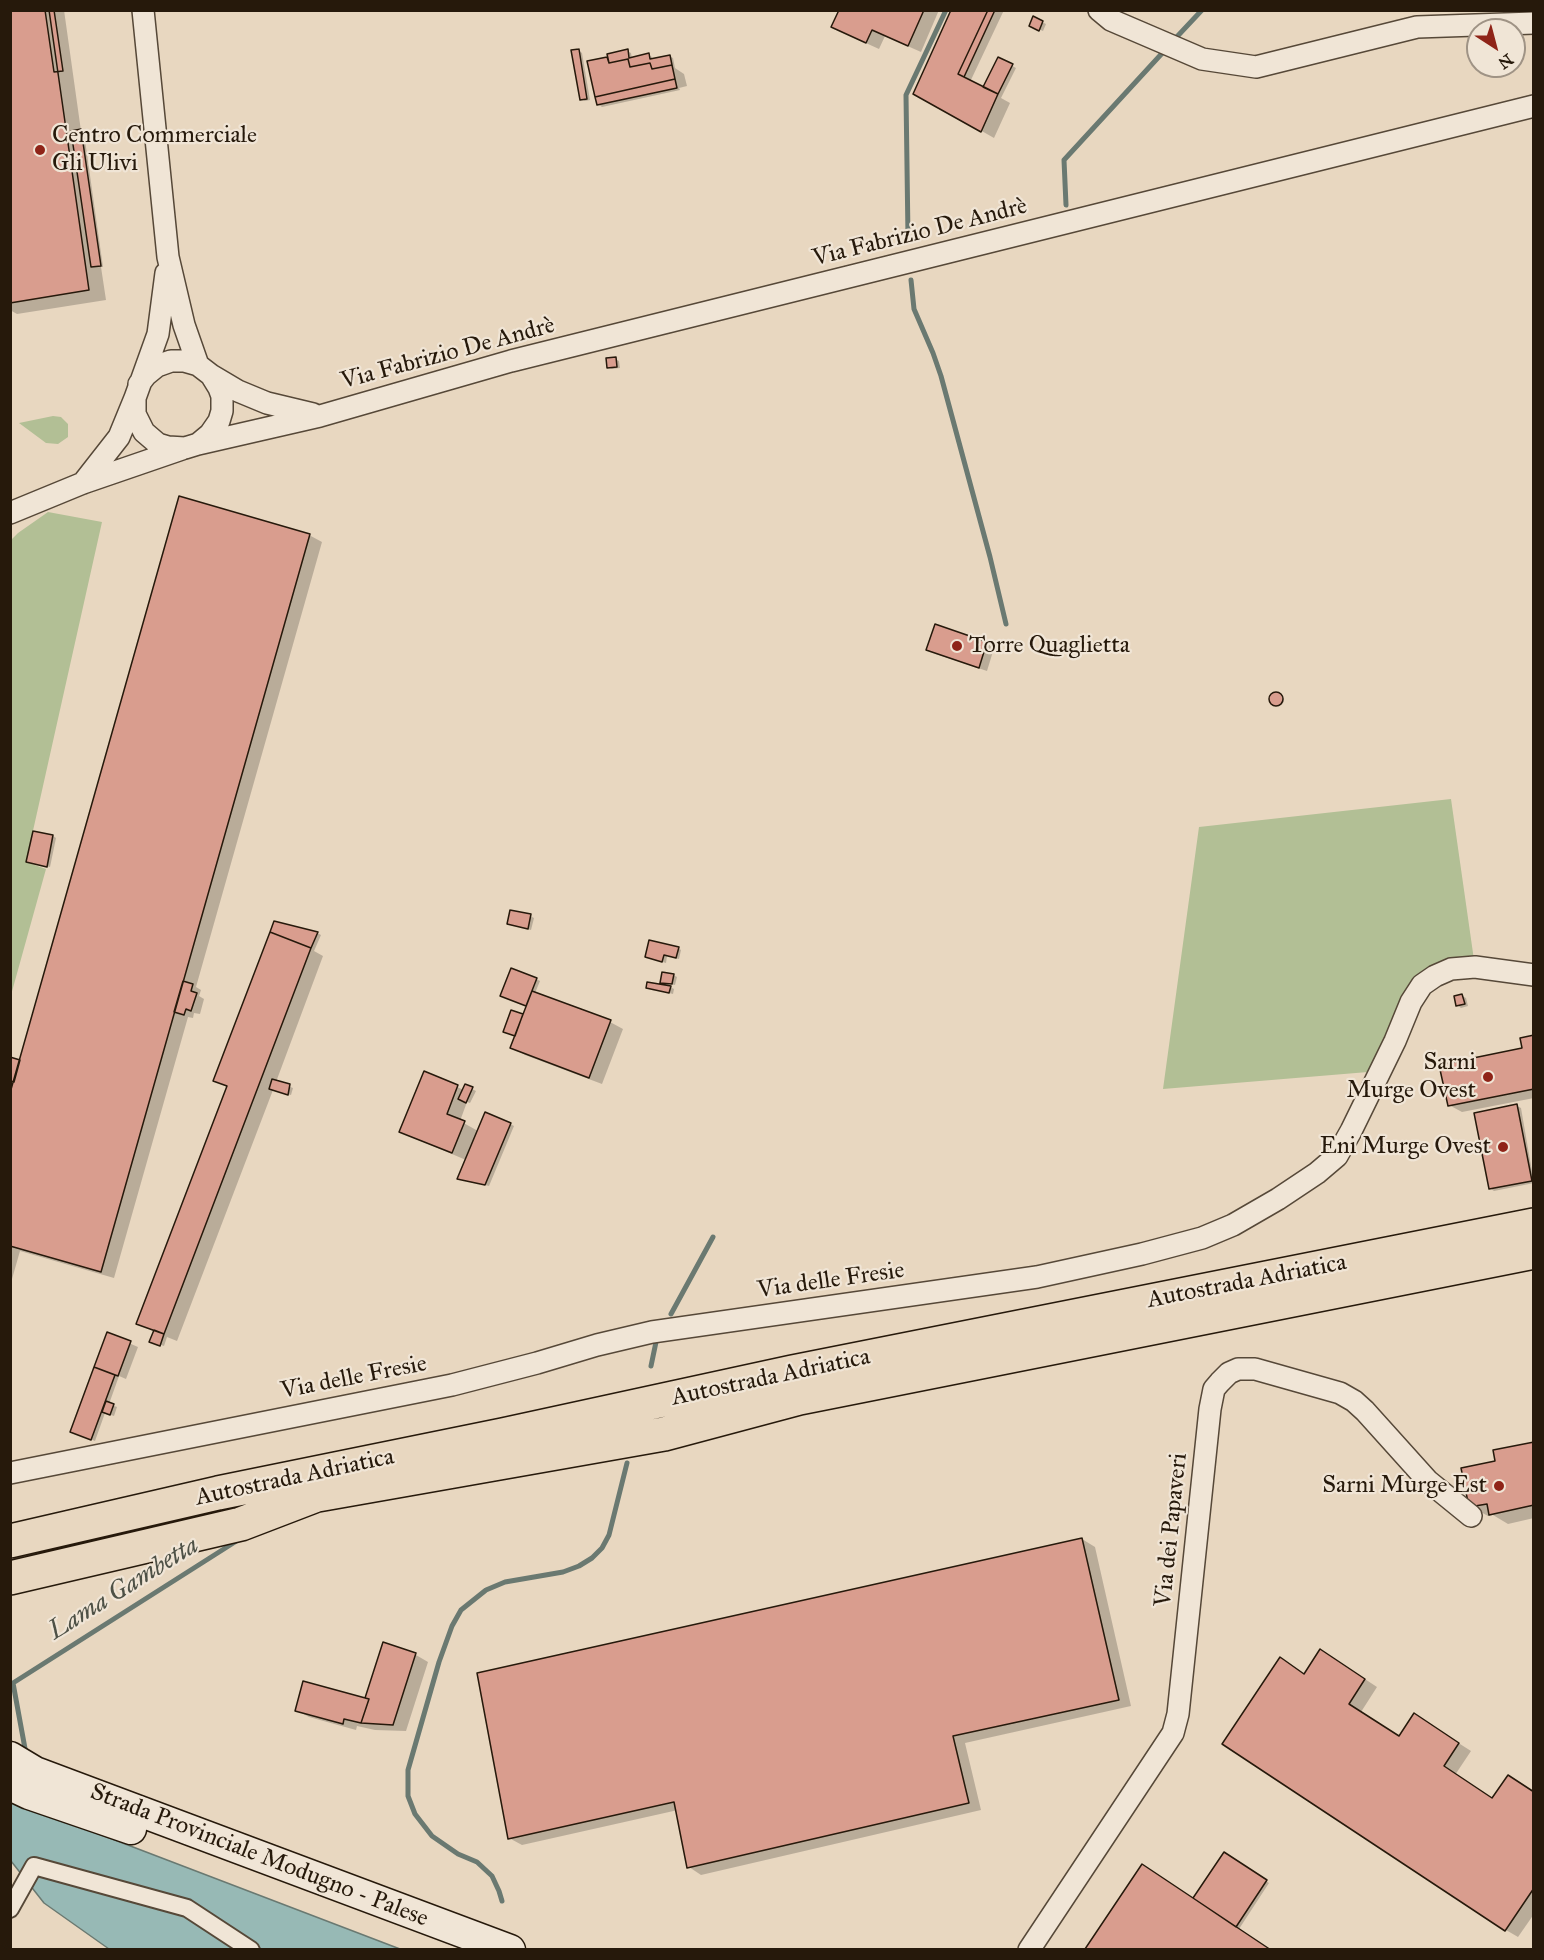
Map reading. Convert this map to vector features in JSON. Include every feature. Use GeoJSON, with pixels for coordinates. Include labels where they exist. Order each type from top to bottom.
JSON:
{"type":"FeatureCollection","features":[{"type":"Feature","properties":{"kind":"highway","name":"Autostrada Adriatica"},"geometry":{"type":"LineString","coordinates":[[10,1541],[218,1493],[503,1435],[792,1372],[1533,1225]]}},
{"type":"Feature","properties":{"kind":"highway","name":"Autostrada Adriatica"},"geometry":{"type":"LineString","coordinates":[[10,1561],[276,1507],[314,1496],[664,1434],[799,1398],[1533,1252]]}},
{"type":"Feature","properties":{"kind":"highway"},"geometry":{"type":"LineString","coordinates":[[10,1518],[218,1493]]}},
{"type":"Feature","properties":{"kind":"highway"},"geometry":{"type":"LineString","coordinates":[[10,1578],[241,1524],[276,1507]]}},
{"type":"Feature","properties":{"kind":"main road","name":"Strada Provinciale Modugno - Palese"},"geometry":{"type":"LineString","coordinates":[[10,1757],[36,1772],[510,1950]]}},
{"type":"Feature","properties":{"kind":"main road","name":"Strada Provinciale Modugno - Palese"},"geometry":{"type":"LineString","coordinates":[[27,1792],[268,1876],[461,1950]]}},
{"type":"Feature","properties":{"kind":"street"},"geometry":{"type":"LineString","coordinates":[[143,10],[168,257],[184,325],[205,370],[219,388],[222,396],[222,411],[215,428],[204,440],[191,446],[168,447],[158,444],[149,438],[137,420],[134,406],[137,391],[146,375],[157,366],[171,361],[184,361],[205,370],[238,391],[267,403],[320,416]]}},
{"type":"Feature","properties":{"kind":"street"},"geometry":{"type":"LineString","coordinates":[[1099,10],[1111,20],[1202,59],[1256,67],[1417,27],[1533,22]]}},
{"type":"Feature","properties":{"kind":"street","name":"Via Fabrizio De Andrè"},"geometry":{"type":"LineString","coordinates":[[10,513],[83,483],[191,446],[320,416],[511,361],[1533,106]]}},
{"type":"Feature","properties":{"kind":"street"},"geometry":{"type":"LineString","coordinates":[[83,483],[119,437],[137,391],[158,334],[168,257]]}},
{"type":"Feature","properties":{"kind":"street","name":"Via delle Fresie"},"geometry":{"type":"LineString","coordinates":[[10,1473],[452,1385],[537,1363],[597,1344],[652,1332],[1037,1276],[1142,1254],[1202,1238],[1233,1225],[1278,1199],[1317,1173],[1337,1156],[1352,1131],[1411,1002],[1422,985],[1435,976],[1459,968],[1475,967],[1533,975]]}},
{"type":"Feature","properties":{"kind":"street","name":"Via dei Papaveri"},"geometry":{"type":"LineString","coordinates":[[1029,1950],[1173,1733],[1178,1714],[1210,1409],[1214,1389],[1229,1373],[1238,1369],[1255,1369],[1340,1394],[1354,1401],[1428,1481],[1471,1516]]}},
{"type":"Feature","properties":{"kind":"street"},"geometry":{"type":"LineString","coordinates":[[10,1909],[34,1866],[187,1908],[251,1950]]}},
{"type":"Feature","properties":{"kind":"green space"},"geometry":{"type":"Polygon","coordinates":[[[53,416],[61,417],[68,424],[68,437],[58,444],[46,443],[19,423],[53,416]]]}},
{"type":"Feature","properties":{"kind":"green space"},"geometry":{"type":"Polygon","coordinates":[[[48,512],[102,522],[26,862],[46,869],[11,995],[11,540],[48,512]]]}},
{"type":"Feature","properties":{"kind":"green space"},"geometry":{"type":"Polygon","coordinates":[[[1451,799],[1475,967],[1435,976],[1380,1071],[1163,1089],[1199,827],[1451,799]]]}},
{"type":"Feature","properties":{"kind":"water"},"geometry":{"type":"Polygon","coordinates":[[[10,1800],[400,1949],[109,1949],[44,1903],[11,1861],[10,1800]]]}},
{"type":"Feature","properties":{"kind":"building","name":"Centro Commerciale Gli Ulivi"},"geometry":{"type":"Polygon","coordinates":[[[10,10],[49,10],[89,290],[10,303],[10,10]]]}},
{"type":"Feature","properties":{"kind":"building"},"geometry":{"type":"Polygon","coordinates":[[[45,10],[54,10],[63,71],[54,72],[45,10]]]}},
{"type":"Feature","properties":{"kind":"building"},"geometry":{"type":"Polygon","coordinates":[[[839,10],[924,10],[908,46],[872,30],[866,43],[831,27],[839,10]]]}},
{"type":"Feature","properties":{"kind":"building"},"geometry":{"type":"Polygon","coordinates":[[[951,10],[988,10],[958,74],[998,94],[981,132],[913,94],[951,10]]]}},
{"type":"Feature","properties":{"kind":"building"},"geometry":{"type":"Polygon","coordinates":[[[988,10],[995,10],[964,77],[958,74],[988,10]]]}},
{"type":"Feature","properties":{"kind":"building"},"geometry":{"type":"Polygon","coordinates":[[[1033,16],[1043,21],[1039,31],[1029,26],[1033,16]]]}},
{"type":"Feature","properties":{"kind":"building"},"geometry":{"type":"Polygon","coordinates":[[[579,49],[587,99],[580,100],[571,50],[579,49]]]}},
{"type":"Feature","properties":{"kind":"building"},"geometry":{"type":"Polygon","coordinates":[[[628,49],[629,58],[649,53],[650,59],[670,55],[672,65],[652,69],[650,63],[630,67],[628,59],[609,63],[607,54],[628,49]]]}},
{"type":"Feature","properties":{"kind":"building"},"geometry":{"type":"Polygon","coordinates":[[[607,57],[609,63],[628,59],[630,67],[650,63],[652,69],[672,65],[675,79],[595,97],[587,61],[607,57]]]}},
{"type":"Feature","properties":{"kind":"building"},"geometry":{"type":"Polygon","coordinates":[[[998,57],[1013,64],[998,94],[983,87],[998,57]]]}},
{"type":"Feature","properties":{"kind":"building"},"geometry":{"type":"Polygon","coordinates":[[[675,79],[677,88],[597,105],[595,97],[675,79]]]}},
{"type":"Feature","properties":{"kind":"building"},"geometry":{"type":"Polygon","coordinates":[[[81,129],[101,266],[91,267],[71,131],[81,129]]]}},
{"type":"Feature","properties":{"kind":"building"},"geometry":{"type":"Polygon","coordinates":[[[616,357],[617,367],[607,368],[606,358],[616,357]]]}},
{"type":"Feature","properties":{"kind":"building"},"geometry":{"type":"Polygon","coordinates":[[[179,496],[310,534],[101,1272],[10,1246],[10,1093],[179,496]]]}},
{"type":"Feature","properties":{"kind":"building","name":"Torre Quaglietta"},"geometry":{"type":"Polygon","coordinates":[[[935,624],[987,642],[979,668],[926,650],[935,624]]]}},
{"type":"Feature","properties":{"kind":"building"},"geometry":{"type":"Polygon","coordinates":[[[1276,692],[1281,694],[1283,699],[1281,704],[1276,706],[1271,704],[1269,699],[1271,694],[1276,692]]]}},
{"type":"Feature","properties":{"kind":"building"},"geometry":{"type":"Polygon","coordinates":[[[33,831],[53,835],[47,867],[26,862],[33,831]]]}},
{"type":"Feature","properties":{"kind":"building"},"geometry":{"type":"Polygon","coordinates":[[[510,910],[531,914],[528,929],[507,924],[510,910]]]}},
{"type":"Feature","properties":{"kind":"building"},"geometry":{"type":"Polygon","coordinates":[[[274,921],[318,932],[311,948],[270,932],[274,921]]]}},
{"type":"Feature","properties":{"kind":"building"},"geometry":{"type":"Polygon","coordinates":[[[270,932],[311,948],[164,1334],[136,1324],[227,1086],[213,1081],[270,932]]]}},
{"type":"Feature","properties":{"kind":"building"},"geometry":{"type":"Polygon","coordinates":[[[649,940],[679,947],[676,958],[664,955],[662,962],[645,957],[649,940]]]}},
{"type":"Feature","properties":{"kind":"building"},"geometry":{"type":"Polygon","coordinates":[[[511,968],[537,978],[526,1006],[500,996],[511,968]]]}},
{"type":"Feature","properties":{"kind":"building"},"geometry":{"type":"Polygon","coordinates":[[[662,972],[674,974],[672,984],[660,983],[662,972]]]}},
{"type":"Feature","properties":{"kind":"building"},"geometry":{"type":"Polygon","coordinates":[[[183,981],[193,984],[191,991],[197,993],[191,1011],[186,1009],[184,1015],[174,1012],[183,981]]]}},
{"type":"Feature","properties":{"kind":"building"},"geometry":{"type":"Polygon","coordinates":[[[647,982],[671,986],[669,993],[646,988],[647,982]]]}},
{"type":"Feature","properties":{"kind":"building"},"geometry":{"type":"Polygon","coordinates":[[[532,991],[611,1020],[589,1078],[510,1048],[532,991]]]}},
{"type":"Feature","properties":{"kind":"building"},"geometry":{"type":"Polygon","coordinates":[[[1462,994],[1465,1004],[1456,1006],[1454,996],[1462,994]]]}},
{"type":"Feature","properties":{"kind":"building"},"geometry":{"type":"Polygon","coordinates":[[[511,1010],[523,1014],[515,1036],[503,1032],[511,1010]]]}},
{"type":"Feature","properties":{"kind":"building","name":"Sarni Murge Ovest"},"geometry":{"type":"Polygon","coordinates":[[[1534,1035],[1534,1089],[1448,1106],[1439,1065],[1522,1048],[1520,1038],[1534,1035]]]}},
{"type":"Feature","properties":{"kind":"building"},"geometry":{"type":"Polygon","coordinates":[[[10,1057],[20,1060],[14,1082],[10,1081],[10,1057]]]}},
{"type":"Feature","properties":{"kind":"building"},"geometry":{"type":"Polygon","coordinates":[[[424,1071],[458,1085],[447,1114],[465,1121],[452,1153],[399,1132],[424,1071]]]}},
{"type":"Feature","properties":{"kind":"building"},"geometry":{"type":"Polygon","coordinates":[[[272,1079],[290,1084],[288,1095],[269,1089],[272,1079]]]}},
{"type":"Feature","properties":{"kind":"building"},"geometry":{"type":"Polygon","coordinates":[[[465,1084],[473,1087],[466,1103],[458,1099],[465,1084]]]}},
{"type":"Feature","properties":{"kind":"building","name":"Eni Murge Ovest"},"geometry":{"type":"Polygon","coordinates":[[[1517,1104],[1532,1181],[1489,1189],[1474,1113],[1517,1104]]]}},
{"type":"Feature","properties":{"kind":"building"},"geometry":{"type":"Polygon","coordinates":[[[485,1112],[511,1123],[485,1185],[457,1179],[485,1112]]]}},
{"type":"Feature","properties":{"kind":"building"},"geometry":{"type":"Polygon","coordinates":[[[154,1330],[164,1334],[160,1346],[149,1342],[154,1330]]]}},
{"type":"Feature","properties":{"kind":"building"},"geometry":{"type":"Polygon","coordinates":[[[107,1332],[131,1341],[118,1376],[94,1367],[107,1332]]]}},
{"type":"Feature","properties":{"kind":"building"},"geometry":{"type":"Polygon","coordinates":[[[94,1367],[115,1375],[91,1440],[70,1432],[94,1367]]]}},
{"type":"Feature","properties":{"kind":"building"},"geometry":{"type":"Polygon","coordinates":[[[106,1401],[114,1404],[110,1415],[102,1412],[106,1401]]]}},
{"type":"Feature","properties":{"kind":"building","name":"Sarni Murge Est"},"geometry":{"type":"Polygon","coordinates":[[[1534,1442],[1534,1505],[1489,1515],[1487,1504],[1469,1507],[1461,1468],[1495,1461],[1493,1450],[1534,1442]]]}},
{"type":"Feature","properties":{"kind":"building"},"geometry":{"type":"Polygon","coordinates":[[[1082,1538],[1119,1700],[953,1736],[969,1803],[687,1868],[674,1802],[508,1839],[477,1673],[1082,1538]]]}},
{"type":"Feature","properties":{"kind":"building"},"geometry":{"type":"Polygon","coordinates":[[[383,1642],[416,1653],[393,1725],[361,1723],[369,1699],[365,1698],[383,1642]]]}},
{"type":"Feature","properties":{"kind":"building"},"geometry":{"type":"Polygon","coordinates":[[[1320,1649],[1365,1679],[1349,1704],[1399,1736],[1414,1713],[1459,1743],[1444,1766],[1492,1798],[1508,1775],[1534,1792],[1534,1888],[1505,1931],[1222,1744],[1280,1657],[1304,1674],[1320,1649]]]}},
{"type":"Feature","properties":{"kind":"building"},"geometry":{"type":"Polygon","coordinates":[[[303,1681],[369,1699],[361,1723],[344,1719],[343,1724],[295,1711],[303,1681]]]}},
{"type":"Feature","properties":{"kind":"building"},"geometry":{"type":"Polygon","coordinates":[[[1224,1852],[1267,1880],[1236,1927],[1193,1898],[1224,1852]]]}},
{"type":"Feature","properties":{"kind":"building"},"geometry":{"type":"Polygon","coordinates":[[[1142,1864],[1271,1950],[1085,1949],[1142,1864]]]}},
{"type":"Feature","properties":{"kind":"waterway"},"geometry":{"type":"LineString","coordinates":[[908,237],[906,95],[946,10]]}},
{"type":"Feature","properties":{"kind":"waterway","name":"Lama Gambetta"},"geometry":{"type":"LineString","coordinates":[[1172,42],[1202,10]]}},
{"type":"Feature","properties":{"kind":"waterway","name":"Lama Gambetta"},"geometry":{"type":"LineString","coordinates":[[1066,205],[1064,160],[1166,49]]}},
{"type":"Feature","properties":{"kind":"waterway"},"geometry":{"type":"LineString","coordinates":[[911,280],[914,309],[941,376],[1006,624]]}},
{"type":"Feature","properties":{"kind":"waterway"},"geometry":{"type":"LineString","coordinates":[[671,1314],[713,1237]]}},
{"type":"Feature","properties":{"kind":"waterway"},"geometry":{"type":"LineString","coordinates":[[651,1366],[656,1342]]}},
{"type":"Feature","properties":{"kind":"waterway"},"geometry":{"type":"LineString","coordinates":[[502,1901],[492,1876],[477,1862],[458,1854],[432,1836],[415,1814],[408,1796],[408,1770],[439,1662],[452,1626],[461,1610],[486,1590],[505,1582],[563,1572],[592,1558],[602,1548],[609,1535],[627,1463]]}},
{"type":"Feature","properties":{"kind":"waterway","name":"Lama Gambetta"},"geometry":{"type":"LineString","coordinates":[[26,1754],[13,1683],[238,1540]]}},
{"type":"Feature","properties":{"kind":"place","name":"Centro Commerciale Gli Ulivi"},"geometry":{"type":"Point","coordinates":[40,150]}},
{"type":"Feature","properties":{"kind":"place","name":"Torre Quaglietta"},"geometry":{"type":"Point","coordinates":[957,646]}},
{"type":"Feature","properties":{"kind":"place","name":"Sarni Murge Ovest"},"geometry":{"type":"Point","coordinates":[1488,1077]}},
{"type":"Feature","properties":{"kind":"place","name":"Eni Murge Ovest"},"geometry":{"type":"Point","coordinates":[1503,1147]}},
{"type":"Feature","properties":{"kind":"place","name":"Sarni Murge Est"},"geometry":{"type":"Point","coordinates":[1499,1486]}}]}
